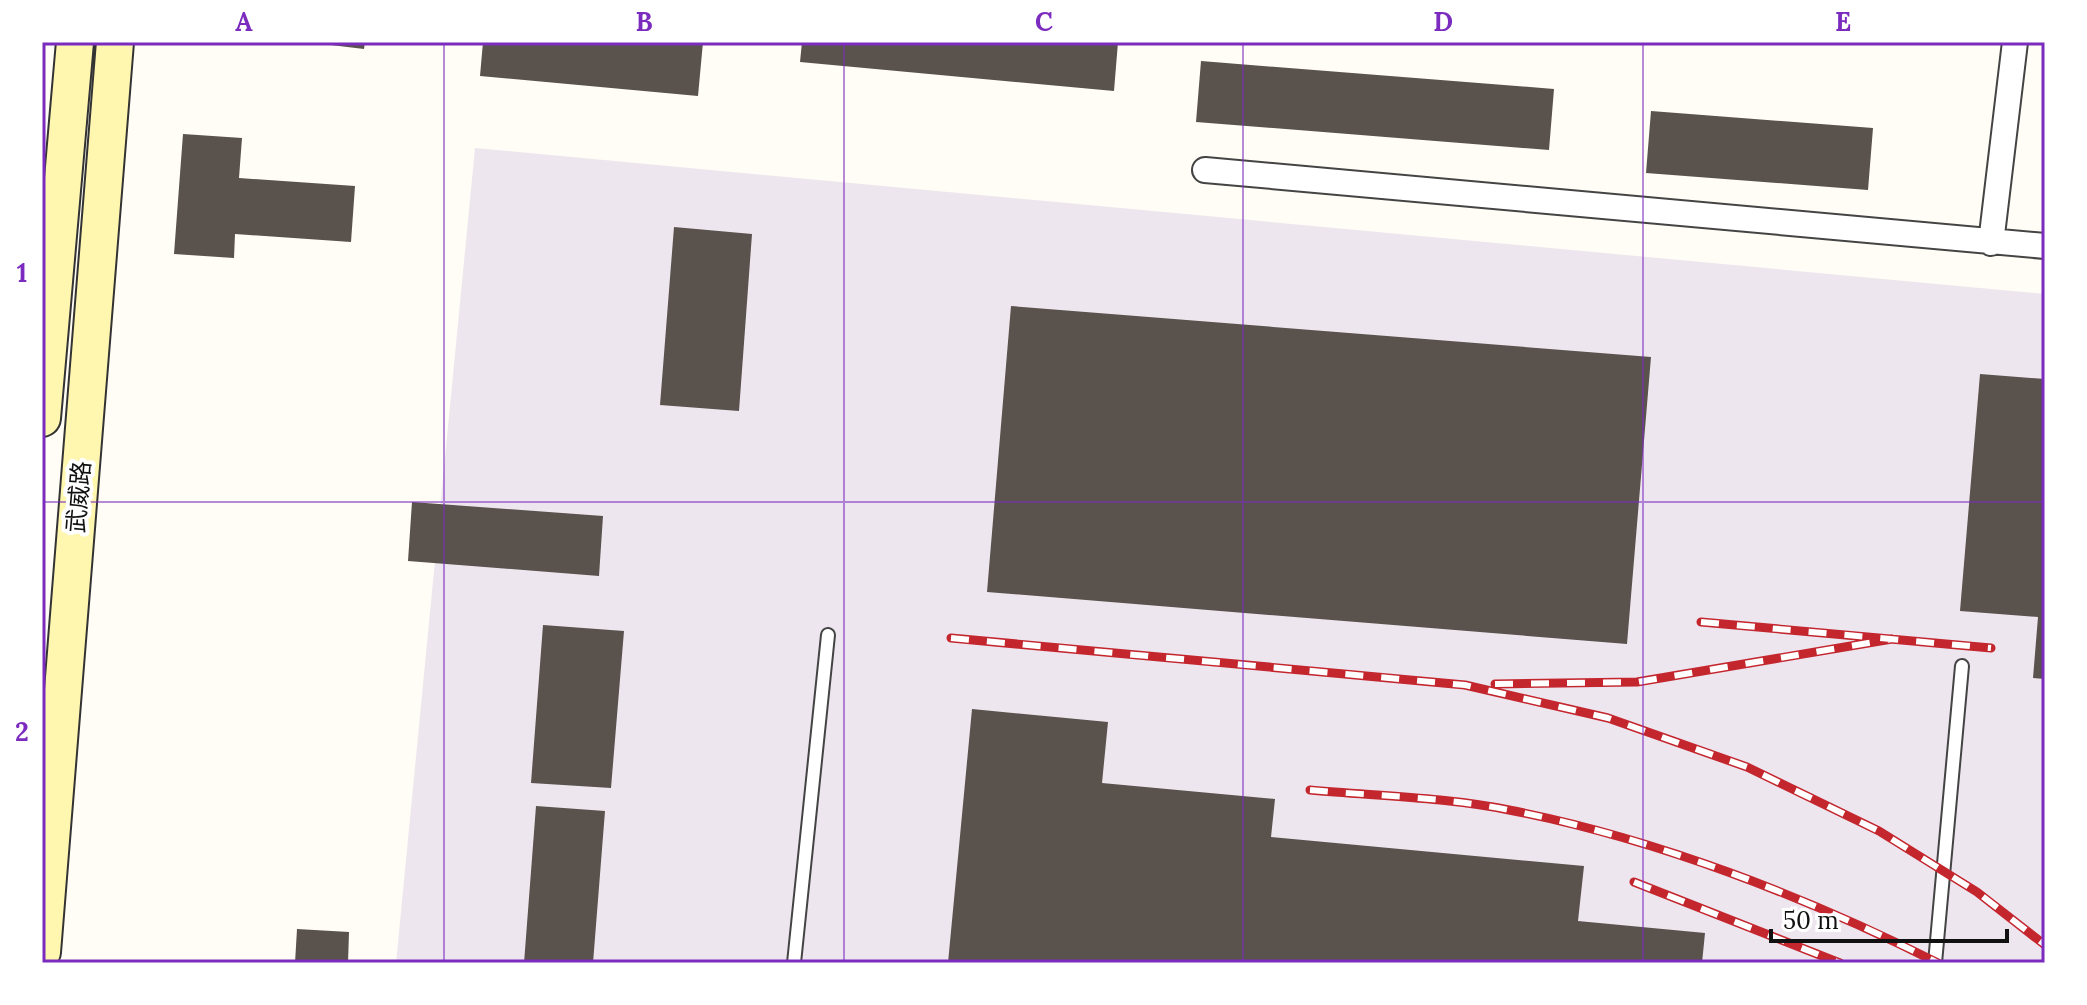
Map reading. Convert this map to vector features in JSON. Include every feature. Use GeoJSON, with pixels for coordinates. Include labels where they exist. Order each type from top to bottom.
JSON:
{"type":"FeatureCollection","features":[{"type":"Feature","properties":{"kind":"main road"},"geometry":{"type":"LineString","coordinates":[[42,418],[75,42]]}},
{"type":"Feature","properties":{"kind":"main road","name":"武威路"},"geometry":{"type":"LineString","coordinates":[[42,952],[115,42]]}},
{"type":"Feature","properties":{"kind":"street"},"geometry":{"type":"LineString","coordinates":[[1991,243],[2015,42]]}},
{"type":"Feature","properties":{"kind":"street"},"geometry":{"type":"LineString","coordinates":[[1205,170],[2045,246]]}},
{"type":"Feature","properties":{"kind":"lane"},"geometry":{"type":"LineString","coordinates":[[794,963],[828,635]]}},
{"type":"Feature","properties":{"kind":"lane"},"geometry":{"type":"LineString","coordinates":[[1935,963],[1962,666]]}},
{"type":"Feature","properties":{"kind":"shaded area"},"geometry":{"type":"Polygon","coordinates":[[[475,148],[2045,294],[2045,963],[396,963],[475,148]]]}},
{"type":"Feature","properties":{"kind":"building"},"geometry":{"type":"Polygon","coordinates":[[[306,42],[365,42],[364,49],[306,42]]]}},
{"type":"Feature","properties":{"kind":"building"},"geometry":{"type":"Polygon","coordinates":[[[483,42],[703,42],[698,96],[480,76],[483,42]]]}},
{"type":"Feature","properties":{"kind":"building"},"geometry":{"type":"Polygon","coordinates":[[[802,42],[1118,42],[1114,91],[800,62],[802,42]]]}},
{"type":"Feature","properties":{"kind":"building"},"geometry":{"type":"Polygon","coordinates":[[[1201,61],[1554,89],[1549,150],[1196,122],[1201,61]]]}},
{"type":"Feature","properties":{"kind":"building"},"geometry":{"type":"Polygon","coordinates":[[[1651,111],[1873,128],[1868,190],[1646,173],[1651,111]]]}},
{"type":"Feature","properties":{"kind":"building"},"geometry":{"type":"Polygon","coordinates":[[[183,134],[242,138],[239,178],[355,186],[351,242],[235,234],[234,258],[174,254],[183,134]]]}},
{"type":"Feature","properties":{"kind":"building"},"geometry":{"type":"Polygon","coordinates":[[[674,227],[752,234],[739,411],[660,405],[674,227]]]}},
{"type":"Feature","properties":{"kind":"building"},"geometry":{"type":"Polygon","coordinates":[[[1011,306],[1651,357],[1627,644],[987,592],[1011,306]]]}},
{"type":"Feature","properties":{"kind":"building"},"geometry":{"type":"Polygon","coordinates":[[[1980,374],[2045,379],[2045,679],[2033,678],[2038,617],[1960,611],[1980,374]]]}},
{"type":"Feature","properties":{"kind":"building"},"geometry":{"type":"Polygon","coordinates":[[[412,502],[603,516],[599,576],[408,561],[412,502]]]}},
{"type":"Feature","properties":{"kind":"building"},"geometry":{"type":"Polygon","coordinates":[[[543,625],[624,631],[611,788],[531,783],[543,625]]]}},
{"type":"Feature","properties":{"kind":"building"},"geometry":{"type":"Polygon","coordinates":[[[972,709],[1108,722],[1102,783],[1275,799],[1271,837],[1584,866],[1578,921],[1705,933],[1702,963],[948,963],[972,709]]]}},
{"type":"Feature","properties":{"kind":"building"},"geometry":{"type":"Polygon","coordinates":[[[536,806],[605,811],[593,963],[524,963],[536,806]]]}},
{"type":"Feature","properties":{"kind":"building"},"geometry":{"type":"Polygon","coordinates":[[[297,929],[349,932],[348,963],[295,963],[297,929]]]}},
{"type":"Feature","properties":{"kind":"railway"},"geometry":{"type":"LineString","coordinates":[[1701,622],[1991,648]]}},
{"type":"Feature","properties":{"kind":"railway"},"geometry":{"type":"LineString","coordinates":[[951,638],[1465,685],[1608,718],[1747,767],[1879,831],[1977,892],[2045,945]]}},
{"type":"Feature","properties":{"kind":"railway"},"geometry":{"type":"LineString","coordinates":[[1495,684],[1637,682],[1892,639]]}},
{"type":"Feature","properties":{"kind":"railway"},"geometry":{"type":"LineString","coordinates":[[1310,790],[1485,806],[1619,836],[1783,893],[1938,963]]}},
{"type":"Feature","properties":{"kind":"railway"},"geometry":{"type":"LineString","coordinates":[[1634,882],[1840,963]]}}]}
